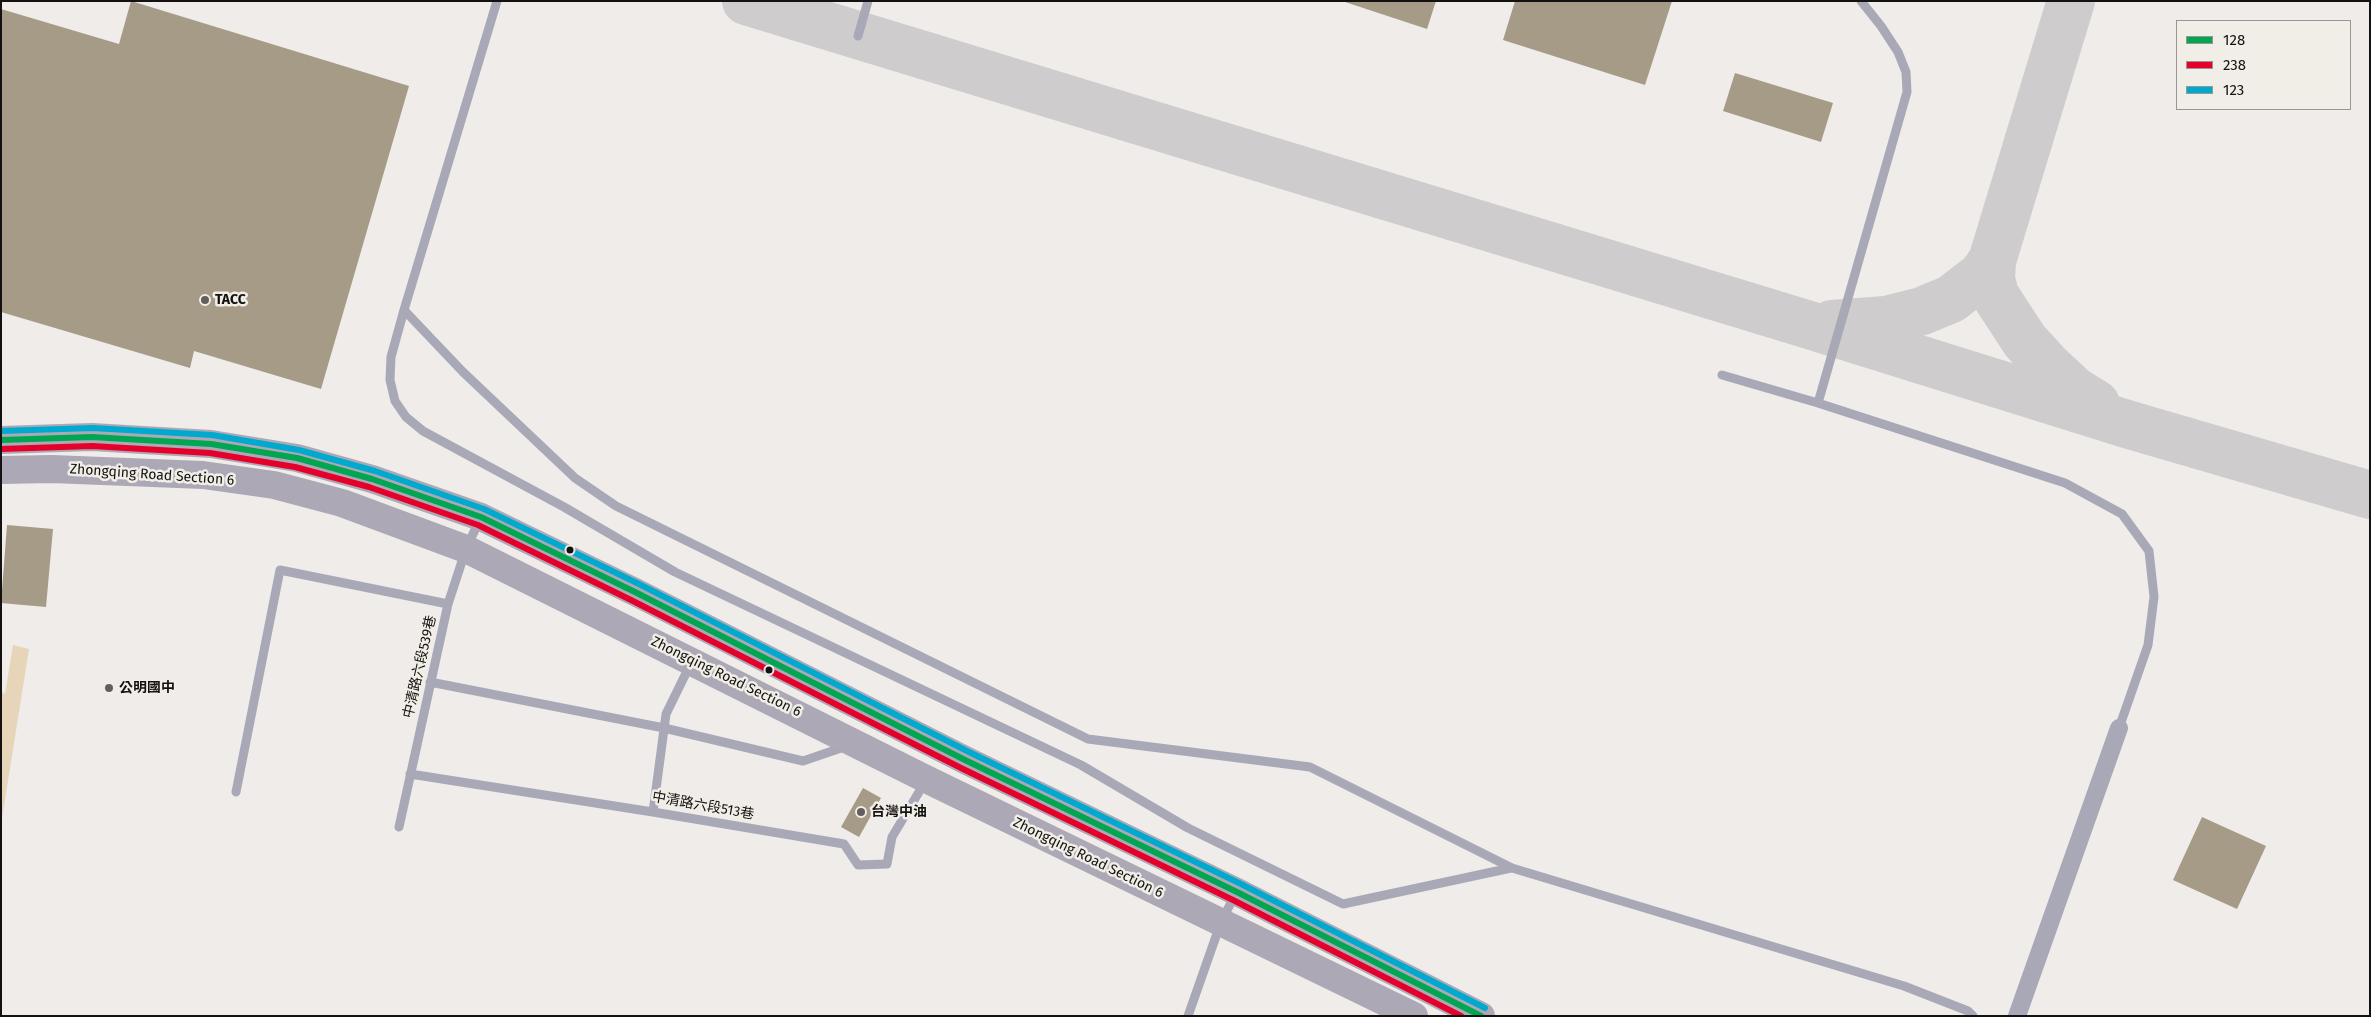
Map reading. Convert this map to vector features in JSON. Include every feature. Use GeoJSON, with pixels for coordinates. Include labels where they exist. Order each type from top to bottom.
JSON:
{"type":"FeatureCollection","features":[{"type":"Feature","properties":{"kind":"main road"},"geometry":{"type":"LineString","coordinates":[[1,440],[92,437],[211,444],[259,451],[297,458],[372,478],[481,517],[644,596],[965,760],[1237,892],[1481,1016]]}},
{"type":"Feature","properties":{"kind":"main road","name":"Zhongqing Road Section 6"},"geometry":{"type":"LineString","coordinates":[[1,470],[52,469],[203,475],[274,485],[342,503],[466,549],[692,660],[926,779],[1414,1016]]}},
{"type":"Feature","properties":{"kind":"street"},"geometry":{"type":"LineString","coordinates":[[2017,1016],[2118,728]]}},
{"type":"Feature","properties":{"kind":"lane"},"geometry":{"type":"LineString","coordinates":[[498,1],[391,357],[390,380],[396,401],[406,417],[423,431],[564,507],[675,572],[1081,765],[1188,828],[1344,904],[1512,868]]}},
{"type":"Feature","properties":{"kind":"lane"},"geometry":{"type":"LineString","coordinates":[[858,36],[868,1]]}},
{"type":"Feature","properties":{"kind":"lane"},"geometry":{"type":"LineString","coordinates":[[1818,403],[1907,92],[1906,72],[1898,52],[1881,26],[1861,1]]}},
{"type":"Feature","properties":{"kind":"lane"},"geometry":{"type":"LineString","coordinates":[[404,310],[463,372],[575,478],[616,506],[1088,739],[1310,768],[1512,868],[1904,986],[1968,1011],[1973,1016]]}},
{"type":"Feature","properties":{"kind":"lane"},"geometry":{"type":"LineString","coordinates":[[1722,375],[1818,403],[2065,483],[2122,514],[2149,551],[2154,597],[2148,645],[2118,728]]}},
{"type":"Feature","properties":{"kind":"lane","name":"中清路六段539巷"},"geometry":{"type":"LineString","coordinates":[[399,827],[448,604],[466,549],[481,517]]}},
{"type":"Feature","properties":{"kind":"lane"},"geometry":{"type":"LineString","coordinates":[[236,792],[280,570],[448,604]]}},
{"type":"Feature","properties":{"kind":"lane"},"geometry":{"type":"LineString","coordinates":[[653,812],[666,714],[692,660]]}},
{"type":"Feature","properties":{"kind":"lane"},"geometry":{"type":"LineString","coordinates":[[430,682],[664,728],[803,761],[857,743]]}},
{"type":"Feature","properties":{"kind":"lane","name":"中清路六段513巷"},"geometry":{"type":"LineString","coordinates":[[410,774],[844,844],[858,865],[887,864],[892,837],[926,779]]}},
{"type":"Feature","properties":{"kind":"lane"},"geometry":{"type":"LineString","coordinates":[[1188,1016],[1220,922],[1237,892]]}},
{"type":"Feature","properties":{"kind":"shaded area"},"geometry":{"type":"Polygon","coordinates":[[[13,645],[29,649],[1,825],[1,691],[5,694],[13,645]]]}},
{"type":"Feature","properties":{"kind":"building"},"geometry":{"type":"Polygon","coordinates":[[[131,1],[409,86],[321,389],[194,351],[190,368],[1,312],[1,9],[119,44],[131,1]]]}},
{"type":"Feature","properties":{"kind":"building"},"geometry":{"type":"Polygon","coordinates":[[[1342,1],[1436,1],[1427,29],[1342,1]]]}},
{"type":"Feature","properties":{"kind":"building"},"geometry":{"type":"Polygon","coordinates":[[[1515,1],[1672,1],[1645,85],[1503,40],[1515,1]]]}},
{"type":"Feature","properties":{"kind":"building"},"geometry":{"type":"Polygon","coordinates":[[[1735,73],[1833,103],[1821,142],[1723,111],[1735,73]]]}},
{"type":"Feature","properties":{"kind":"building"},"geometry":{"type":"Polygon","coordinates":[[[7,525],[53,529],[46,607],[1,603],[7,525]]]}},
{"type":"Feature","properties":{"kind":"building","name":"台灣中油"},"geometry":{"type":"Polygon","coordinates":[[[863,788],[881,798],[859,837],[841,827],[863,788]]]}},
{"type":"Feature","properties":{"kind":"building"},"geometry":{"type":"Polygon","coordinates":[[[2202,817],[2266,846],[2237,909],[2173,880],[2202,817]]]}},
{"type":"Feature","properties":{"kind":"taxiway"},"geometry":{"type":"LineString","coordinates":[[746,1],[1806,324],[2130,425],[2370,495]]}},
{"type":"Feature","properties":{"kind":"taxiway"},"geometry":{"type":"LineString","coordinates":[[2071,1],[1992,261],[1991,279],[1995,295],[2025,341],[2075,391],[2096,404]]}},
{"type":"Feature","properties":{"kind":"taxiway"},"geometry":{"type":"LineString","coordinates":[[1832,324],[1886,320],[1922,311],[1951,299],[1982,275],[1992,261]]}},
{"type":"Feature","properties":{"kind":"transit line","name":"123"},"geometry":{"type":"LineString","coordinates":[[1,431],[93,428],[212,435],[299,450],[375,471],[484,509],[639,584],[969,752],[1241,884],[1485,1008]]}},
{"type":"Feature","properties":{"kind":"transit line","name":"128"},"geometry":{"type":"LineString","coordinates":[[1,440],[92,437],[211,444],[297,458],[372,479],[481,517],[635,592],[965,760],[1237,892],[1481,1016]]}},
{"type":"Feature","properties":{"kind":"transit line","name":"238"},"geometry":{"type":"LineString","coordinates":[[1,449],[92,446],[210,453],[295,467],[369,487],[478,525],[631,600],[961,768],[1233,900],[1461,1016]]}},
{"type":"Feature","properties":{"kind":"place","name":"TACC"},"geometry":{"type":"Point","coordinates":[205,300]}},
{"type":"Feature","properties":{"kind":"place","name":"公明國中"},"geometry":{"type":"Point","coordinates":[109,688]}},
{"type":"Feature","properties":{"kind":"place","name":"台灣中油"},"geometry":{"type":"Point","coordinates":[861,812]}}]}
